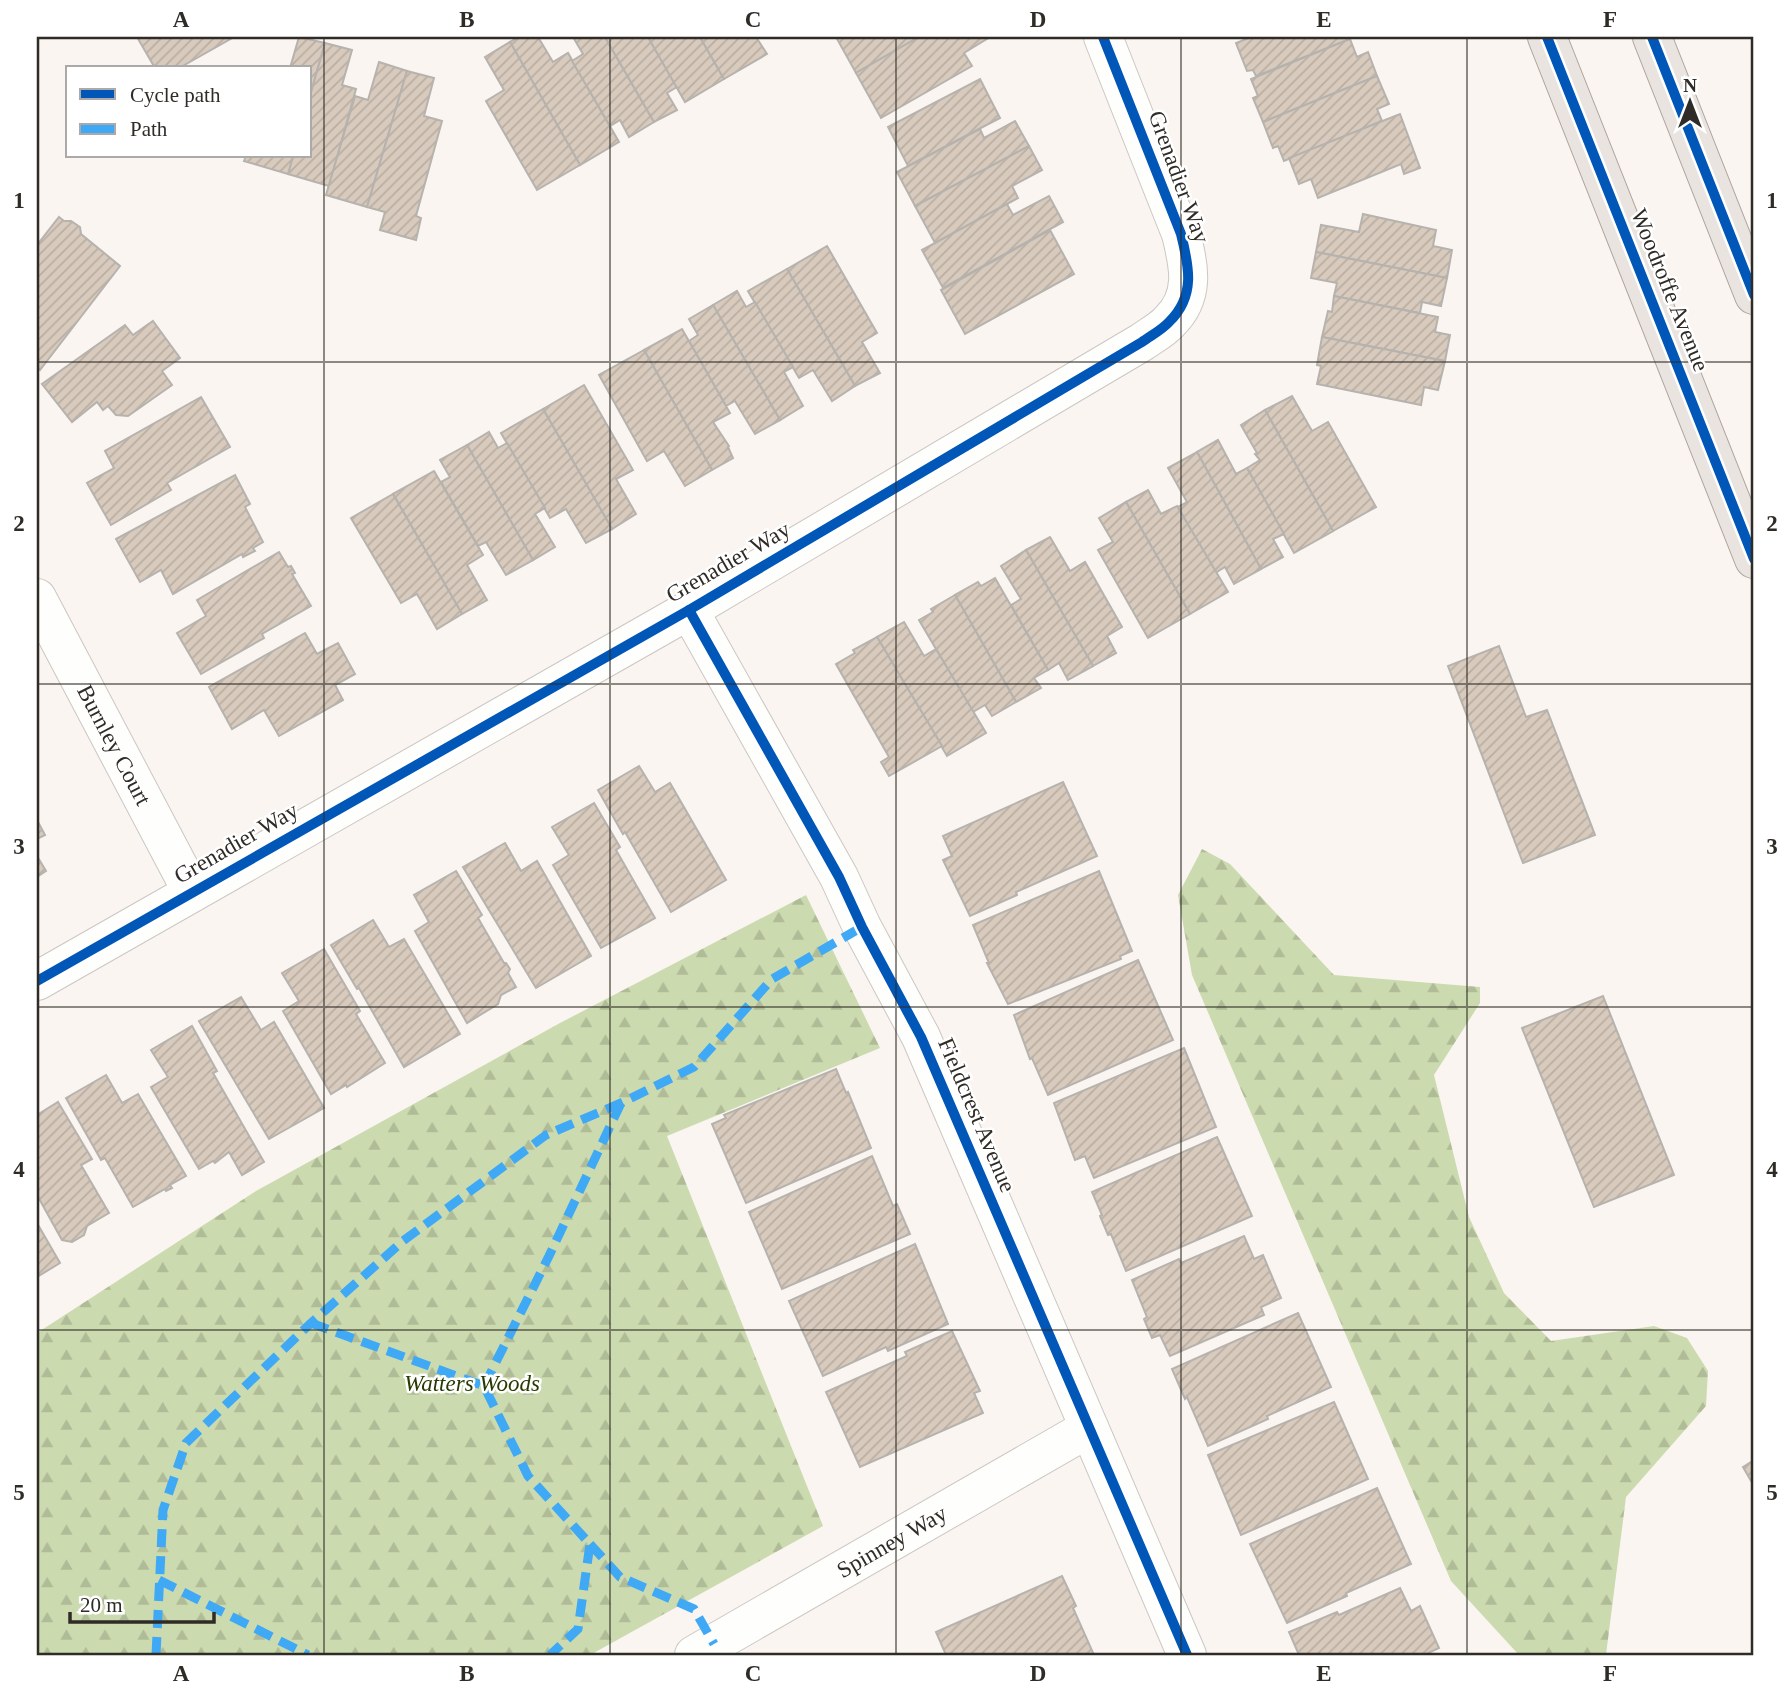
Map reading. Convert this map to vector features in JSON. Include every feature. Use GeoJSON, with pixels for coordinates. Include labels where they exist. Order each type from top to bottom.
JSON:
{"type":"FeatureCollection","features":[{"type":"Feature","properties":{"kind":"main road","name":"Woodroffe Avenue"},"geometry":{"type":"LineString","coordinates":[[1547,37],[1754,559]]}},
{"type":"Feature","properties":{"kind":"main road"},"geometry":{"type":"LineString","coordinates":[[1652,37],[1754,295]]}},
{"type":"Feature","properties":{"kind":"street","name":"Grenadier Way"},"geometry":{"type":"LineString","coordinates":[[37,981],[689,610],[1142,342],[1169,322],[1186,298],[1189,267],[1181,234],[1103,37]]}},
{"type":"Feature","properties":{"kind":"street","name":"Burnley Court"},"geometry":{"type":"LineString","coordinates":[[37,598],[192,892]]}},
{"type":"Feature","properties":{"kind":"street","name":"Fieldcrest Avenue"},"geometry":{"type":"LineString","coordinates":[[689,610],[839,877],[862,927],[921,1037],[1188,1655]]}},
{"type":"Feature","properties":{"kind":"street","name":"Spinney Way"},"geometry":{"type":"LineString","coordinates":[[694,1655],[1089,1428]]}},
{"type":"Feature","properties":{"kind":"green space"},"geometry":{"type":"Polygon","coordinates":[[[1202,849],[1230,864],[1334,975],[1480,987],[1480,1003],[1434,1075],[1469,1217],[1504,1293],[1551,1341],[1654,1326],[1687,1338],[1708,1371],[1706,1406],[1626,1497],[1606,1655],[1519,1655],[1451,1581],[1192,975],[1178,895],[1202,849]]]}},
{"type":"Feature","properties":{"kind":"green space","name":"Watters Woods"},"geometry":{"type":"Polygon","coordinates":[[[806,895],[880,1048],[667,1136],[823,1526],[590,1655],[37,1655],[37,1333],[256,1191],[560,1023],[806,895]]]}},
{"type":"Feature","properties":{"kind":"building"},"geometry":{"type":"Polygon","coordinates":[[[137,37],[234,37],[183,66],[154,66],[137,37]]]}},
{"type":"Feature","properties":{"kind":"building"},"geometry":{"type":"Polygon","coordinates":[[[299,37],[325,43],[312,89],[312,66],[291,66],[299,37]]]}},
{"type":"Feature","properties":{"kind":"building"},"geometry":{"type":"Polygon","coordinates":[[[519,37],[538,37],[553,62],[568,53],[619,142],[580,165],[510,42],[519,37]]]}},
{"type":"Feature","properties":{"kind":"building"},"geometry":{"type":"Polygon","coordinates":[[[573,37],[605,37],[654,122],[629,137],[620,120],[610,126],[572,61],[583,54],[573,37]]]}},
{"type":"Feature","properties":{"kind":"building"},"geometry":{"type":"Polygon","coordinates":[[[605,37],[648,37],[677,87],[667,93],[677,110],[654,122],[605,37]]]}},
{"type":"Feature","properties":{"kind":"building"},"geometry":{"type":"Polygon","coordinates":[[[648,37],[700,37],[724,79],[685,102],[648,37]]]}},
{"type":"Feature","properties":{"kind":"building"},"geometry":{"type":"Polygon","coordinates":[[[700,37],[756,37],[767,54],[724,79],[700,37]]]}},
{"type":"Feature","properties":{"kind":"building"},"geometry":{"type":"Polygon","coordinates":[[[836,37],[919,37],[856,73],[836,37]]]}},
{"type":"Feature","properties":{"kind":"building"},"geometry":{"type":"Polygon","coordinates":[[[919,37],[990,37],[964,53],[972,66],[881,118],[856,73],[919,37]]]}},
{"type":"Feature","properties":{"kind":"building"},"geometry":{"type":"Polygon","coordinates":[[[1251,37],[1350,39],[1256,76],[1253,70],[1247,71],[1236,43],[1251,37]]]}},
{"type":"Feature","properties":{"kind":"building"},"geometry":{"type":"Polygon","coordinates":[[[1350,39],[1357,57],[1368,52],[1377,76],[1263,122],[1253,98],[1258,96],[1251,79],[1350,39]]]}},
{"type":"Feature","properties":{"kind":"building"},"geometry":{"type":"Polygon","coordinates":[[[510,42],[580,165],[537,190],[486,101],[504,90],[485,57],[510,42]]]}},
{"type":"Feature","properties":{"kind":"building"},"geometry":{"type":"Polygon","coordinates":[[[325,43],[352,50],[342,85],[356,89],[329,186],[288,174],[292,158],[312,158],[312,89],[325,43]]]}},
{"type":"Feature","properties":{"kind":"building"},"geometry":{"type":"Polygon","coordinates":[[[379,62],[407,71],[367,207],[326,195],[355,96],[368,100],[379,62]]]}},
{"type":"Feature","properties":{"kind":"building"},"geometry":{"type":"Polygon","coordinates":[[[407,71],[434,78],[424,116],[442,121],[416,216],[421,218],[416,240],[380,230],[385,212],[367,207],[407,71]]]}},
{"type":"Feature","properties":{"kind":"building"},"geometry":{"type":"Polygon","coordinates":[[[1377,76],[1389,104],[1377,109],[1382,121],[1284,161],[1278,146],[1273,148],[1263,122],[1377,76]]]}},
{"type":"Feature","properties":{"kind":"building"},"geometry":{"type":"Polygon","coordinates":[[[980,79],[1000,118],[908,166],[888,127],[980,79]]]}},
{"type":"Feature","properties":{"kind":"building"},"geometry":{"type":"Polygon","coordinates":[[[1400,114],[1420,168],[1404,174],[1401,164],[1318,198],[1311,179],[1299,184],[1289,158],[1400,114]]]}},
{"type":"Feature","properties":{"kind":"building"},"geometry":{"type":"Polygon","coordinates":[[[1015,121],[1029,146],[915,206],[897,172],[980,129],[984,138],[1015,121]]]}},
{"type":"Feature","properties":{"kind":"building"},"geometry":{"type":"Polygon","coordinates":[[[1029,146],[1042,170],[1012,186],[1018,198],[935,243],[915,206],[1029,146]]]}},
{"type":"Feature","properties":{"kind":"building"},"geometry":{"type":"Polygon","coordinates":[[[245,158],[292,158],[288,174],[244,161],[245,158]]]}},
{"type":"Feature","properties":{"kind":"building"},"geometry":{"type":"Polygon","coordinates":[[[1049,196],[1063,222],[943,288],[922,250],[1007,204],[1013,215],[1049,196]]]}},
{"type":"Feature","properties":{"kind":"building"},"geometry":{"type":"Polygon","coordinates":[[[1363,214],[1436,230],[1433,246],[1452,250],[1447,278],[1316,252],[1321,225],[1359,232],[1363,214]]]}},
{"type":"Feature","properties":{"kind":"building"},"geometry":{"type":"Polygon","coordinates":[[[59,217],[80,227],[81,234],[120,266],[40,370],[37,367],[37,245],[59,217]]]}},
{"type":"Feature","properties":{"kind":"building"},"geometry":{"type":"Polygon","coordinates":[[[1050,230],[1074,274],[965,334],[941,290],[1050,230]]]}},
{"type":"Feature","properties":{"kind":"building"},"geometry":{"type":"Polygon","coordinates":[[[827,246],[877,333],[862,342],[880,373],[855,386],[787,269],[827,246]]]}},
{"type":"Feature","properties":{"kind":"building"},"geometry":{"type":"Polygon","coordinates":[[[1316,252],[1447,278],[1441,306],[1422,302],[1420,313],[1334,296],[1337,283],[1311,278],[1316,252]]]}},
{"type":"Feature","properties":{"kind":"building"},"geometry":{"type":"Polygon","coordinates":[[[787,269],[855,386],[832,401],[813,370],[799,378],[748,291],[787,269]]]}},
{"type":"Feature","properties":{"kind":"building"},"geometry":{"type":"Polygon","coordinates":[[[737,291],[746,307],[755,302],[793,367],[784,372],[803,406],[780,420],[713,305],[737,291]]]}},
{"type":"Feature","properties":{"kind":"building"},"geometry":{"type":"Polygon","coordinates":[[[1334,296],[1438,317],[1435,332],[1450,335],[1445,361],[1322,337],[1328,311],[1332,312],[1334,296]]]}},
{"type":"Feature","properties":{"kind":"building"},"geometry":{"type":"Polygon","coordinates":[[[713,305],[780,420],[755,434],[735,401],[726,406],[689,341],[698,335],[689,319],[713,305]]]}},
{"type":"Feature","properties":{"kind":"building"},"geometry":{"type":"Polygon","coordinates":[[[153,321],[180,358],[162,371],[172,385],[128,416],[116,415],[108,406],[103,410],[97,402],[72,422],[42,384],[125,325],[133,335],[153,321]]]}},
{"type":"Feature","properties":{"kind":"building"},"geometry":{"type":"Polygon","coordinates":[[[682,329],[730,413],[713,422],[729,446],[733,458],[712,470],[644,350],[682,329]]]}},
{"type":"Feature","properties":{"kind":"building"},"geometry":{"type":"Polygon","coordinates":[[[1322,337],[1445,361],[1438,390],[1424,387],[1421,405],[1317,384],[1322,337]]]}},
{"type":"Feature","properties":{"kind":"building"},"geometry":{"type":"Polygon","coordinates":[[[644,350],[712,470],[685,486],[664,451],[647,461],[599,375],[644,350]]]}},
{"type":"Feature","properties":{"kind":"building"},"geometry":{"type":"Polygon","coordinates":[[[584,385],[633,470],[616,479],[636,514],[612,529],[543,409],[584,385]]]}},
{"type":"Feature","properties":{"kind":"building"},"geometry":{"type":"Polygon","coordinates":[[[1292,396],[1312,431],[1328,422],[1376,507],[1333,531],[1265,410],[1292,396]]]}},
{"type":"Feature","properties":{"kind":"building"},"geometry":{"type":"Polygon","coordinates":[[[201,397],[230,447],[167,483],[171,490],[111,525],[87,483],[114,468],[105,451],[201,397]]]}},
{"type":"Feature","properties":{"kind":"building"},"geometry":{"type":"Polygon","coordinates":[[[543,409],[612,529],[586,543],[566,509],[550,518],[501,433],[543,409]]]}},
{"type":"Feature","properties":{"kind":"building"},"geometry":{"type":"Polygon","coordinates":[[[1265,410],[1333,531],[1294,553],[1247,468],[1260,460],[1241,425],[1265,410]]]}},
{"type":"Feature","properties":{"kind":"building"},"geometry":{"type":"Polygon","coordinates":[[[489,432],[498,448],[507,443],[545,508],[535,514],[555,547],[533,560],[467,445],[489,432]]]}},
{"type":"Feature","properties":{"kind":"building"},"geometry":{"type":"Polygon","coordinates":[[[1218,440],[1236,474],[1247,468],[1284,534],[1273,539],[1283,557],[1261,569],[1197,452],[1218,440]]]}},
{"type":"Feature","properties":{"kind":"building"},"geometry":{"type":"Polygon","coordinates":[[[467,445],[533,560],[506,575],[486,542],[478,546],[441,482],[450,477],[440,460],[467,445]]]}},
{"type":"Feature","properties":{"kind":"building"},"geometry":{"type":"Polygon","coordinates":[[[1197,452],[1261,569],[1234,584],[1225,567],[1215,573],[1178,507],[1187,502],[1168,468],[1197,452]]]}},
{"type":"Feature","properties":{"kind":"building"},"geometry":{"type":"Polygon","coordinates":[[[434,471],[483,555],[467,565],[487,600],[462,614],[393,494],[434,471]]]}},
{"type":"Feature","properties":{"kind":"building"},"geometry":{"type":"Polygon","coordinates":[[[235,475],[250,504],[245,507],[263,542],[253,548],[255,551],[243,557],[242,554],[173,594],[161,570],[140,582],[116,539],[235,475]]]}},
{"type":"Feature","properties":{"kind":"building"},"geometry":{"type":"Polygon","coordinates":[[[1148,490],[1161,514],[1177,506],[1228,592],[1190,614],[1126,502],[1148,490]]]}},
{"type":"Feature","properties":{"kind":"building"},"geometry":{"type":"Polygon","coordinates":[[[393,494],[462,614],[437,629],[417,594],[401,603],[351,518],[393,494]]]}},
{"type":"Feature","properties":{"kind":"building"},"geometry":{"type":"Polygon","coordinates":[[[1126,502],[1190,614],[1148,638],[1098,550],[1113,542],[1099,518],[1126,502]]]}},
{"type":"Feature","properties":{"kind":"building"},"geometry":{"type":"Polygon","coordinates":[[[1050,537],[1070,571],[1085,562],[1122,627],[1107,636],[1116,653],[1093,666],[1026,550],[1050,537]]]}},
{"type":"Feature","properties":{"kind":"building"},"geometry":{"type":"Polygon","coordinates":[[[1026,550],[1093,666],[1068,680],[1059,663],[1048,670],[1011,605],[1021,599],[1001,566],[1026,550]]]}},
{"type":"Feature","properties":{"kind":"building"},"geometry":{"type":"Polygon","coordinates":[[[279,552],[288,567],[291,566],[295,573],[292,574],[311,606],[262,634],[264,638],[201,674],[177,633],[206,616],[197,600],[279,552]]]}},
{"type":"Feature","properties":{"kind":"building"},"geometry":{"type":"Polygon","coordinates":[[[995,578],[1048,670],[1034,678],[1041,688],[1016,702],[955,595],[978,582],[981,586],[995,578]]]}},
{"type":"Feature","properties":{"kind":"building"},"geometry":{"type":"Polygon","coordinates":[[[955,595],[1016,702],[992,716],[985,705],[973,712],[919,620],[933,612],[931,609],[955,595]]]}},
{"type":"Feature","properties":{"kind":"building"},"geometry":{"type":"Polygon","coordinates":[[[904,622],[924,656],[936,649],[986,733],[947,756],[877,637],[904,622]]]}},
{"type":"Feature","properties":{"kind":"building"},"geometry":{"type":"Polygon","coordinates":[[[305,633],[317,654],[338,643],[355,674],[335,685],[343,700],[279,736],[264,710],[232,729],[209,687],[305,633]]]}},
{"type":"Feature","properties":{"kind":"building"},"geometry":{"type":"Polygon","coordinates":[[[877,637],[942,746],[889,776],[881,762],[889,757],[836,664],[855,653],[853,650],[877,637]]]}},
{"type":"Feature","properties":{"kind":"building"},"geometry":{"type":"Polygon","coordinates":[[[1499,646],[1526,717],[1547,710],[1595,835],[1523,863],[1448,666],[1499,646]]]}},
{"type":"Feature","properties":{"kind":"building"},"geometry":{"type":"Polygon","coordinates":[[[639,766],[655,792],[670,783],[726,880],[671,912],[598,790],[639,766]]]}},
{"type":"Feature","properties":{"kind":"building"},"geometry":{"type":"Polygon","coordinates":[[[1063,782],[1097,856],[970,916],[943,860],[952,856],[943,836],[1063,782]]]}},
{"type":"Feature","properties":{"kind":"building"},"geometry":{"type":"Polygon","coordinates":[[[594,803],[620,847],[616,850],[655,918],[601,948],[553,865],[569,855],[552,827],[594,803]]]}},
{"type":"Feature","properties":{"kind":"building"},"geometry":{"type":"Polygon","coordinates":[[[37,820],[45,835],[37,839],[37,820]]]}},
{"type":"Feature","properties":{"kind":"building"},"geometry":{"type":"Polygon","coordinates":[[[505,843],[521,871],[537,861],[591,956],[536,988],[463,867],[505,843]]]}},
{"type":"Feature","properties":{"kind":"building"},"geometry":{"type":"Polygon","coordinates":[[[37,856],[46,871],[37,877],[37,856]]]}},
{"type":"Feature","properties":{"kind":"building"},"geometry":{"type":"Polygon","coordinates":[[[456,871],[482,915],[478,918],[510,969],[508,973],[516,987],[501,995],[498,1004],[467,1023],[415,931],[429,922],[414,895],[456,871]]]}},
{"type":"Feature","properties":{"kind":"building"},"geometry":{"type":"Polygon","coordinates":[[[1099,871],[1132,951],[1120,956],[1121,959],[1008,1004],[987,963],[973,925],[1099,871]]]}},
{"type":"Feature","properties":{"kind":"building"},"geometry":{"type":"Polygon","coordinates":[[[373,920],[389,947],[404,939],[460,1034],[404,1067],[331,945],[373,920]]]}},
{"type":"Feature","properties":{"kind":"building"},"geometry":{"type":"Polygon","coordinates":[[[324,949],[360,1011],[356,1014],[385,1063],[331,1094],[283,1011],[299,1001],[282,973],[324,949]]]}},
{"type":"Feature","properties":{"kind":"building"},"geometry":{"type":"Polygon","coordinates":[[[1138,960],[1173,1040],[1048,1095],[1032,1058],[1030,1059],[1014,1015],[1138,960]]]}},
{"type":"Feature","properties":{"kind":"building"},"geometry":{"type":"Polygon","coordinates":[[[1603,996],[1674,1175],[1594,1207],[1522,1028],[1603,996]]]}},
{"type":"Feature","properties":{"kind":"building"},"geometry":{"type":"Polygon","coordinates":[[[241,997],[261,1030],[274,1022],[324,1108],[269,1139],[199,1021],[241,997]]]}},
{"type":"Feature","properties":{"kind":"building"},"geometry":{"type":"Polygon","coordinates":[[[192,1026],[217,1071],[213,1073],[264,1162],[242,1175],[229,1152],[215,1163],[213,1161],[199,1169],[151,1087],[168,1077],[151,1050],[192,1026]]]}},
{"type":"Feature","properties":{"kind":"building"},"geometry":{"type":"Polygon","coordinates":[[[1184,1048],[1216,1127],[1094,1178],[1085,1156],[1075,1160],[1054,1103],[1184,1048]]]}},
{"type":"Feature","properties":{"kind":"building"},"geometry":{"type":"Polygon","coordinates":[[[836,1069],[871,1148],[746,1203],[712,1124],[726,1118],[724,1115],[836,1069]]]}},
{"type":"Feature","properties":{"kind":"building"},"geometry":{"type":"Polygon","coordinates":[[[106,1075],[122,1103],[138,1094],[186,1176],[170,1185],[172,1188],[166,1191],[165,1189],[133,1207],[105,1158],[101,1160],[66,1098],[106,1075]]]}},
{"type":"Feature","properties":{"kind":"building"},"geometry":{"type":"Polygon","coordinates":[[[58,1102],[92,1159],[81,1165],[109,1213],[87,1226],[84,1235],[72,1242],[62,1240],[37,1195],[37,1115],[58,1102]]]}},
{"type":"Feature","properties":{"kind":"building"},"geometry":{"type":"Polygon","coordinates":[[[1217,1137],[1252,1216],[1126,1271],[1111,1234],[1108,1235],[1092,1192],[1217,1137]]]}},
{"type":"Feature","properties":{"kind":"building"},"geometry":{"type":"Polygon","coordinates":[[[872,1156],[893,1206],[897,1204],[910,1234],[782,1289],[749,1212],[872,1156]]]}},
{"type":"Feature","properties":{"kind":"building"},"geometry":{"type":"Polygon","coordinates":[[[37,1223],[60,1263],[37,1277],[37,1223]]]}},
{"type":"Feature","properties":{"kind":"building"},"geometry":{"type":"Polygon","coordinates":[[[1244,1236],[1254,1259],[1263,1255],[1281,1298],[1261,1307],[1264,1315],[1170,1356],[1160,1335],[1152,1338],[1144,1319],[1147,1317],[1132,1280],[1179,1259],[1181,1263],[1244,1236]]]}},
{"type":"Feature","properties":{"kind":"building"},"geometry":{"type":"Polygon","coordinates":[[[915,1244],[948,1324],[888,1351],[886,1347],[823,1376],[789,1301],[915,1244]]]}},
{"type":"Feature","properties":{"kind":"building"},"geometry":{"type":"Polygon","coordinates":[[[1298,1313],[1331,1387],[1208,1446],[1172,1369],[1298,1313]]]}},
{"type":"Feature","properties":{"kind":"building"},"geometry":{"type":"Polygon","coordinates":[[[952,1331],[980,1391],[974,1393],[983,1413],[860,1467],[826,1392],[907,1356],[905,1352],[952,1331]]]}},
{"type":"Feature","properties":{"kind":"building"},"geometry":{"type":"Polygon","coordinates":[[[1334,1402],[1368,1479],[1241,1535],[1208,1455],[1334,1402]]]}},
{"type":"Feature","properties":{"kind":"building"},"geometry":{"type":"Polygon","coordinates":[[[1754,1460],[1754,1486],[1743,1467],[1754,1460]]]}},
{"type":"Feature","properties":{"kind":"building"},"geometry":{"type":"Polygon","coordinates":[[[1377,1488],[1411,1564],[1287,1623],[1250,1544],[1377,1488]]]}},
{"type":"Feature","properties":{"kind":"building"},"geometry":{"type":"Polygon","coordinates":[[[1062,1576],[1094,1655],[946,1655],[936,1632],[1062,1576]]]}},
{"type":"Feature","properties":{"kind":"building"},"geometry":{"type":"Polygon","coordinates":[[[1400,1588],[1411,1611],[1420,1606],[1439,1648],[1424,1655],[1299,1655],[1289,1632],[1337,1612],[1339,1615],[1400,1588]]]}},
{"type":"Feature","properties":{"kind":"marked path"},"geometry":{"type":"LineString","coordinates":[[156,1655],[163,1510],[186,1443],[311,1323],[403,1241],[546,1135],[621,1103],[694,1067],[772,979],[862,927]]}},
{"type":"Feature","properties":{"kind":"marked path"},"geometry":{"type":"LineString","coordinates":[[484,1386],[621,1103]]}},
{"type":"Feature","properties":{"kind":"marked path"},"geometry":{"type":"LineString","coordinates":[[311,1323],[484,1386],[528,1476],[590,1544],[578,1629],[550,1655]]}},
{"type":"Feature","properties":{"kind":"marked path"},"geometry":{"type":"LineString","coordinates":[[590,1544],[620,1577],[694,1609],[714,1644]]}},
{"type":"Feature","properties":{"kind":"marked path"},"geometry":{"type":"LineString","coordinates":[[159,1580],[308,1655]]}},
{"type":"Feature","properties":{"kind":"cycle path"},"geometry":{"type":"LineString","coordinates":[[37,981],[689,610],[1142,342],[1166,325],[1178,312],[1187,291],[1188,269],[1184,246],[1103,37]]}},
{"type":"Feature","properties":{"kind":"cycle path"},"geometry":{"type":"LineString","coordinates":[[1547,37],[1754,559]]}},
{"type":"Feature","properties":{"kind":"cycle path"},"geometry":{"type":"LineString","coordinates":[[1652,37],[1754,295]]}},
{"type":"Feature","properties":{"kind":"cycle path"},"geometry":{"type":"LineString","coordinates":[[689,610],[839,877],[862,927],[921,1037],[1187,1655]]}}]}
